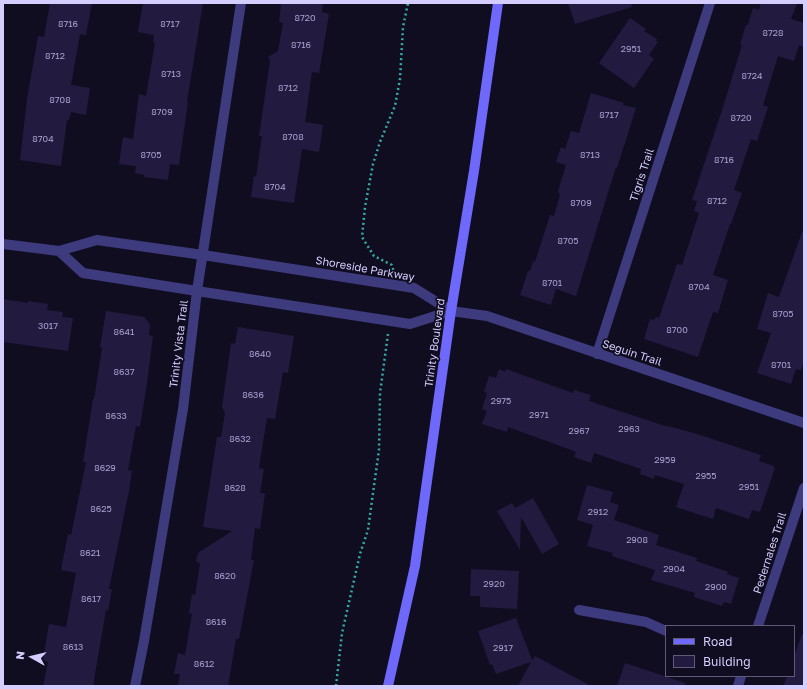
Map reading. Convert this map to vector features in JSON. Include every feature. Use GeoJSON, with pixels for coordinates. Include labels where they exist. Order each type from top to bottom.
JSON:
{"type":"FeatureCollection","features":[{"type":"Feature","properties":{"kind":"main road","name":"Trinity Boulevard"},"geometry":{"type":"LineString","coordinates":[[388,686],[415,566],[451,311],[474,171],[498,3]]}},
{"type":"Feature","properties":{"kind":"street","name":"Trinity Vista Trail"},"geometry":{"type":"LineString","coordinates":[[135,686],[183,409],[197,291],[241,3]]}},
{"type":"Feature","properties":{"kind":"street","name":"Tigris Trail"},"geometry":{"type":"LineString","coordinates":[[597,354],[710,3]]}},
{"type":"Feature","properties":{"kind":"street","name":"Shoreside Parkway"},"geometry":{"type":"LineString","coordinates":[[3,244],[59,251],[97,240],[203,255],[414,288],[451,311]]}},
{"type":"Feature","properties":{"kind":"street"},"geometry":{"type":"LineString","coordinates":[[59,251],[83,273],[410,324],[451,311]]}},
{"type":"Feature","properties":{"kind":"street","name":"Seguin Trail"},"geometry":{"type":"LineString","coordinates":[[451,311],[487,316],[804,423]]}},
{"type":"Feature","properties":{"kind":"street","name":"Pedernales Trail"},"geometry":{"type":"LineString","coordinates":[[758,625],[804,488]]}},
{"type":"Feature","properties":{"kind":"street"},"geometry":{"type":"LineString","coordinates":[[579,610],[646,622],[665,631]]}},
{"type":"Feature","properties":{"kind":"path"},"geometry":{"type":"LineString","coordinates":[[394,285],[395,276],[392,265],[374,256],[362,237],[365,207],[373,164],[380,142],[395,106],[400,79],[403,27],[408,3]]}},
{"type":"Feature","properties":{"kind":"path"},"geometry":{"type":"LineString","coordinates":[[336,686],[342,633],[360,554],[368,530],[379,450],[380,393],[390,320]]}},
{"type":"Feature","properties":{"kind":"building"},"geometry":{"type":"Polygon","coordinates":[[[50,3],[92,3],[86,35],[80,34],[71,85],[90,88],[86,115],[71,112],[69,120],[67,120],[61,166],[20,160],[27,99],[38,36],[44,37],[50,3]]]}},
{"type":"Feature","properties":{"kind":"building"},"geometry":{"type":"Polygon","coordinates":[[[143,3],[203,3],[187,102],[179,165],[170,164],[168,180],[144,177],[144,175],[135,173],[136,166],[119,164],[123,137],[133,139],[139,94],[146,96],[155,43],[153,43],[154,35],[138,32],[143,3]]]}},
{"type":"Feature","properties":{"kind":"building"},"geometry":{"type":"Polygon","coordinates":[[[281,3],[323,3],[322,12],[329,14],[319,73],[312,72],[305,122],[323,125],[319,152],[302,149],[294,203],[251,197],[254,176],[256,177],[262,136],[259,136],[270,61],[268,57],[278,51],[283,23],[279,22],[281,3]]]}},
{"type":"Feature","properties":{"kind":"building"},"geometry":{"type":"Polygon","coordinates":[[[568,3],[631,3],[632,7],[575,24],[568,3]]]}},
{"type":"Feature","properties":{"kind":"building"},"geometry":{"type":"Polygon","coordinates":[[[761,3],[797,3],[791,19],[804,23],[804,47],[799,45],[794,61],[778,56],[763,105],[768,107],[757,141],[751,139],[734,190],[742,193],[713,275],[728,280],[718,313],[713,312],[698,357],[644,339],[650,319],[654,320],[656,317],[659,318],[677,264],[682,265],[699,213],[694,211],[697,201],[692,200],[723,107],[742,45],[740,44],[746,25],[748,25],[753,8],[759,10],[761,3]]]}},
{"type":"Feature","properties":{"kind":"building"},"geometry":{"type":"Polygon","coordinates":[[[630,18],[646,29],[644,31],[657,39],[656,41],[658,42],[649,55],[654,59],[634,88],[599,63],[630,18]]]}},
{"type":"Feature","properties":{"kind":"building"},"geometry":{"type":"Polygon","coordinates":[[[591,93],[624,103],[623,105],[636,108],[576,296],[556,289],[551,305],[520,295],[528,271],[530,271],[533,261],[535,262],[550,215],[554,216],[560,195],[558,191],[566,165],[556,162],[561,147],[565,149],[571,131],[579,133],[591,93]]]}},
{"type":"Feature","properties":{"kind":"building"},"geometry":{"type":"Polygon","coordinates":[[[802,232],[804,232],[804,361],[801,370],[796,369],[791,384],[757,373],[771,333],[757,329],[768,293],[779,297],[802,232]]]}},
{"type":"Feature","properties":{"kind":"building"},"geometry":{"type":"Polygon","coordinates":[[[3,299],[28,303],[28,301],[48,304],[47,310],[63,312],[62,317],[73,318],[68,351],[3,342],[3,299]]]}},
{"type":"Feature","properties":{"kind":"building"},"geometry":{"type":"Polygon","coordinates":[[[106,311],[144,317],[150,324],[149,335],[153,336],[140,427],[136,426],[128,470],[132,471],[129,491],[109,589],[112,589],[108,611],[106,610],[93,686],[43,686],[48,662],[43,660],[49,624],[66,627],[76,573],[61,570],[68,534],[71,535],[86,462],[83,462],[102,348],[100,347],[106,311]]]}},
{"type":"Feature","properties":{"kind":"building"},"geometry":{"type":"Polygon","coordinates":[[[238,327],[294,336],[288,373],[283,372],[275,419],[267,418],[259,468],[264,469],[260,493],[265,493],[260,529],[255,528],[251,560],[254,560],[239,639],[236,639],[228,686],[178,686],[180,674],[174,674],[178,653],[185,655],[192,614],[189,613],[192,594],[195,595],[200,564],[196,561],[198,553],[232,531],[203,527],[217,437],[221,437],[225,413],[222,407],[231,343],[235,344],[238,327]]]}},
{"type":"Feature","properties":{"kind":"building"},"geometry":{"type":"Polygon","coordinates":[[[499,369],[505,372],[506,369],[573,393],[574,390],[591,395],[589,401],[761,455],[759,461],[774,466],[773,467],[775,468],[760,512],[752,510],[749,519],[716,508],[713,519],[676,507],[684,484],[655,475],[654,479],[640,474],[641,469],[594,453],[591,463],[574,457],[576,452],[508,427],[507,432],[482,424],[487,411],[482,409],[487,393],[484,392],[489,376],[496,378],[499,369]]]}},
{"type":"Feature","properties":{"kind":"building"},"geometry":{"type":"Polygon","coordinates":[[[587,485],[613,492],[610,502],[619,505],[614,520],[659,535],[656,545],[697,558],[696,561],[728,572],[727,574],[739,578],[731,604],[724,602],[722,606],[694,597],[695,593],[651,580],[655,570],[612,556],[613,553],[587,546],[593,525],[577,520],[587,485]]]}},
{"type":"Feature","properties":{"kind":"building"},"geometry":{"type":"Polygon","coordinates":[[[533,498],[559,544],[542,554],[521,517],[520,550],[497,511],[512,503],[515,508],[533,498]]]}},
{"type":"Feature","properties":{"kind":"building"},"geometry":{"type":"Polygon","coordinates":[[[471,569],[519,571],[517,609],[480,607],[480,596],[470,596],[471,569]]]}},
{"type":"Feature","properties":{"kind":"building"},"geometry":{"type":"Polygon","coordinates":[[[516,618],[532,660],[535,656],[591,686],[518,686],[531,662],[496,674],[492,664],[490,665],[478,631],[516,618]]]}},
{"type":"Feature","properties":{"kind":"building"},"geometry":{"type":"Polygon","coordinates":[[[802,634],[804,634],[804,686],[783,686],[787,677],[795,677],[795,653],[802,634]]]}},
{"type":"Feature","properties":{"kind":"building"},"geometry":{"type":"Polygon","coordinates":[[[625,663],[685,683],[684,686],[617,686],[625,663]]]}}]}
